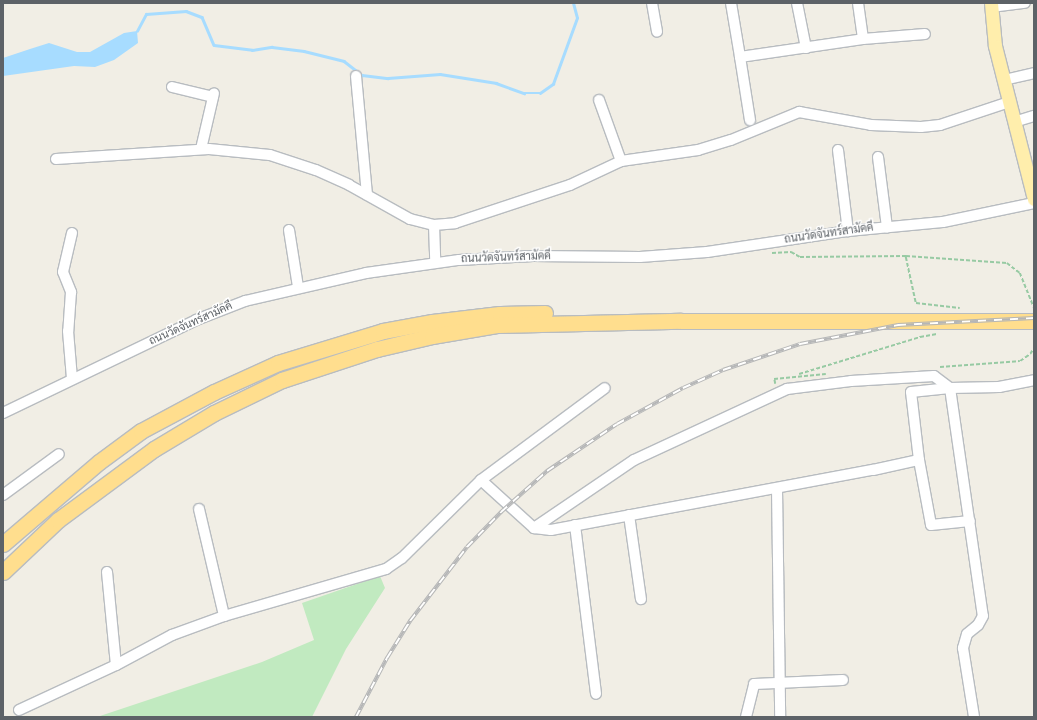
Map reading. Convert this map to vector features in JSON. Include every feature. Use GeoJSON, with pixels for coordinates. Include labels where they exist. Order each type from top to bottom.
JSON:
{"type":"FeatureCollection","features":[{"type":"Feature","properties":{"kind":"highway"},"geometry":{"type":"LineString","coordinates":[[3,544],[49,504],[141,431],[214,392],[278,363],[383,331],[500,314],[1001,318],[1034,321]]}},
{"type":"Feature","properties":{"kind":"highway"},"geometry":{"type":"LineString","coordinates":[[3,572],[58,520],[154,449],[214,413],[282,380],[377,349],[432,336],[498,325],[681,321],[1001,318],[1034,316]]}},
{"type":"Feature","properties":{"kind":"main road"},"geometry":{"type":"LineString","coordinates":[[991,5],[995,46],[1034,199]]}},
{"type":"Feature","properties":{"kind":"street"},"geometry":{"type":"LineString","coordinates":[[652,3],[657,32]]}},
{"type":"Feature","properties":{"kind":"street"},"geometry":{"type":"LineString","coordinates":[[731,3],[750,120]]}},
{"type":"Feature","properties":{"kind":"street"},"geometry":{"type":"LineString","coordinates":[[797,3],[806,48]]}},
{"type":"Feature","properties":{"kind":"street"},"geometry":{"type":"LineString","coordinates":[[858,3],[863,39]]}},
{"type":"Feature","properties":{"kind":"street"},"geometry":{"type":"LineString","coordinates":[[991,5],[1025,3]]}},
{"type":"Feature","properties":{"kind":"street"},"geometry":{"type":"LineString","coordinates":[[740,57],[863,39],[925,34]]}},
{"type":"Feature","properties":{"kind":"street"},"geometry":{"type":"LineString","coordinates":[[1004,80],[1034,73]]}},
{"type":"Feature","properties":{"kind":"street"},"geometry":{"type":"LineString","coordinates":[[356,76],[367,194]]}},
{"type":"Feature","properties":{"kind":"street"},"geometry":{"type":"LineString","coordinates":[[172,87],[213,95],[201,150]]}},
{"type":"Feature","properties":{"kind":"street"},"geometry":{"type":"LineString","coordinates":[[599,100],[621,161]]}},
{"type":"Feature","properties":{"kind":"street"},"geometry":{"type":"LineString","coordinates":[[56,159],[201,150],[270,155],[316,170],[367,194],[410,219],[434,225],[456,223],[570,185],[621,161],[698,150],[752,132],[799,112],[871,125],[921,127],[940,125],[1009,102]]}},
{"type":"Feature","properties":{"kind":"street"},"geometry":{"type":"LineString","coordinates":[[1014,122],[1034,116]]}},
{"type":"Feature","properties":{"kind":"street"},"geometry":{"type":"LineString","coordinates":[[838,150],[848,231]]}},
{"type":"Feature","properties":{"kind":"street"},"geometry":{"type":"LineString","coordinates":[[878,157],[887,227]]}},
{"type":"Feature","properties":{"kind":"street","name":"ถนนวัดจันทร์สามัคคี"},"geometry":{"type":"LineString","coordinates":[[3,413],[196,320],[245,301],[298,287],[435,261],[533,256],[648,257],[707,252],[848,231],[943,222],[1034,203]]}},
{"type":"Feature","properties":{"kind":"street"},"geometry":{"type":"LineString","coordinates":[[434,225],[435,261]]}},
{"type":"Feature","properties":{"kind":"street"},"geometry":{"type":"LineString","coordinates":[[289,230],[298,287]]}},
{"type":"Feature","properties":{"kind":"street"},"geometry":{"type":"LineString","coordinates":[[72,233],[63,272],[71,292],[68,339],[72,379]]}},
{"type":"Feature","properties":{"kind":"street"},"geometry":{"type":"LineString","coordinates":[[534,528],[634,460],[787,389],[850,380],[934,376],[950,388],[983,616],[978,625],[967,634],[963,648],[974,717]]}},
{"type":"Feature","properties":{"kind":"street"},"geometry":{"type":"LineString","coordinates":[[970,520],[931,525],[919,460],[911,392],[950,388],[999,387],[1034,380]]}},
{"type":"Feature","properties":{"kind":"street"},"geometry":{"type":"LineString","coordinates":[[19,710],[116,665],[172,636],[224,616],[386,569],[402,558],[481,480],[605,388]]}},
{"type":"Feature","properties":{"kind":"street"},"geometry":{"type":"LineString","coordinates":[[3,495],[58,454]]}},
{"type":"Feature","properties":{"kind":"street"},"geometry":{"type":"LineString","coordinates":[[481,480],[534,528],[551,530],[919,460]]}},
{"type":"Feature","properties":{"kind":"street"},"geometry":{"type":"LineString","coordinates":[[777,488],[780,717]]}},
{"type":"Feature","properties":{"kind":"street"},"geometry":{"type":"LineString","coordinates":[[199,509],[224,616]]}},
{"type":"Feature","properties":{"kind":"street"},"geometry":{"type":"LineString","coordinates":[[629,515],[641,599]]}},
{"type":"Feature","properties":{"kind":"street"},"geometry":{"type":"LineString","coordinates":[[575,525],[596,694]]}},
{"type":"Feature","properties":{"kind":"street"},"geometry":{"type":"LineString","coordinates":[[107,572],[116,665]]}},
{"type":"Feature","properties":{"kind":"street"},"geometry":{"type":"LineString","coordinates":[[746,717],[754,684],[843,680]]}},
{"type":"Feature","properties":{"kind":"path"},"geometry":{"type":"LineString","coordinates":[[770,253],[791,252],[800,257],[906,256],[1007,263],[1020,273],[1033,296],[1034,307]]}},
{"type":"Feature","properties":{"kind":"path"},"geometry":{"type":"LineString","coordinates":[[906,256],[916,302],[962,308]]}},
{"type":"Feature","properties":{"kind":"path"},"geometry":{"type":"LineString","coordinates":[[796,375],[920,337],[943,333]]}},
{"type":"Feature","properties":{"kind":"green space"},"geometry":{"type":"Polygon","coordinates":[[[380,576],[385,588],[346,649],[312,717],[97,717],[262,662],[314,640],[302,603],[380,576]]]}},
{"type":"Feature","properties":{"kind":"water"},"geometry":{"type":"Polygon","coordinates":[[[137,31],[138,43],[114,60],[95,67],[74,66],[3,76],[3,58],[49,43],[77,52],[90,52],[124,33],[137,31]]]}},
{"type":"Feature","properties":{"kind":"waterway"},"geometry":{"type":"LineString","coordinates":[[137,31],[146,14],[186,11],[202,17],[214,45],[252,50],[272,47],[304,51],[344,61],[362,75],[388,78],[440,74],[496,83],[524,93],[540,93],[553,84],[577,18],[573,3]]}},
{"type":"Feature","properties":{"kind":"railway"},"geometry":{"type":"LineString","coordinates":[[356,717],[387,658],[410,621],[467,547],[501,512],[547,471],[617,424],[683,388],[723,370],[800,344],[898,325],[1034,318]]}}]}
